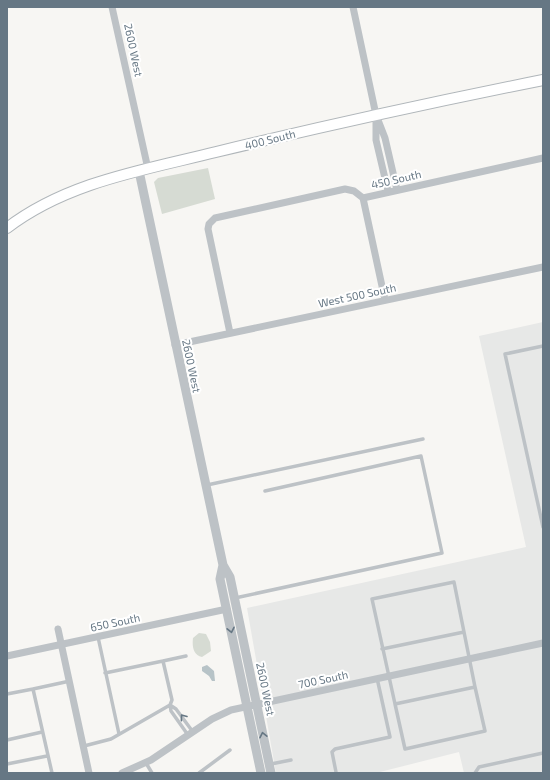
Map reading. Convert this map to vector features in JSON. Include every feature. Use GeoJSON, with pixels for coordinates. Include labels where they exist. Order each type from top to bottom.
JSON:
{"type":"FeatureCollection","features":[{"type":"Feature","properties":{"kind":"main road","name":"400 South"},"geometry":{"type":"LineString","coordinates":[[7,228],[48,202],[94,183],[376,114],[543,80]]}},
{"type":"Feature","properties":{"kind":"street","name":"2600 West"},"geometry":{"type":"LineString","coordinates":[[112,7],[176,345],[223,565],[230,577],[270,769]]}},
{"type":"Feature","properties":{"kind":"street"},"geometry":{"type":"LineString","coordinates":[[353,7],[376,114],[385,138],[396,190]]}},
{"type":"Feature","properties":{"kind":"street"},"geometry":{"type":"LineString","coordinates":[[376,114],[376,140],[388,191]]}},
{"type":"Feature","properties":{"kind":"street","name":"450 South"},"geometry":{"type":"LineString","coordinates":[[230,333],[208,229],[211,222],[219,217],[345,189],[354,191],[363,198],[388,191],[543,158]]}},
{"type":"Feature","properties":{"kind":"street"},"geometry":{"type":"LineString","coordinates":[[363,198],[385,300]]}},
{"type":"Feature","properties":{"kind":"street","name":"West 500 South"},"geometry":{"type":"LineString","coordinates":[[176,345],[543,267]]}},
{"type":"Feature","properties":{"kind":"street","name":"2600 West"},"geometry":{"type":"LineString","coordinates":[[223,565],[220,579],[261,773]]}},
{"type":"Feature","properties":{"kind":"street","name":"650 South"},"geometry":{"type":"LineString","coordinates":[[7,656],[227,609]]}},
{"type":"Feature","properties":{"kind":"street"},"geometry":{"type":"LineString","coordinates":[[58,629],[89,773]]}},
{"type":"Feature","properties":{"kind":"street","name":"700 South"},"geometry":{"type":"LineString","coordinates":[[122,773],[146,763],[218,715],[247,706],[543,643]]}},
{"type":"Feature","properties":{"kind":"lane"},"geometry":{"type":"LineString","coordinates":[[381,160],[390,158]]}},
{"type":"Feature","properties":{"kind":"lane"},"geometry":{"type":"LineString","coordinates":[[543,346],[506,354],[543,527]]}},
{"type":"Feature","properties":{"kind":"lane"},"geometry":{"type":"LineString","coordinates":[[206,485],[423,439]]}},
{"type":"Feature","properties":{"kind":"lane"},"geometry":{"type":"LineString","coordinates":[[234,599],[442,553],[420,456],[265,491]]}},
{"type":"Feature","properties":{"kind":"lane"},"geometry":{"type":"LineString","coordinates":[[454,582],[464,632],[468,658],[484,731],[405,749],[372,599],[454,582]]}},
{"type":"Feature","properties":{"kind":"lane"},"geometry":{"type":"LineString","coordinates":[[382,649],[464,632]]}},
{"type":"Feature","properties":{"kind":"lane"},"geometry":{"type":"LineString","coordinates":[[98,637],[120,734]]}},
{"type":"Feature","properties":{"kind":"lane"},"geometry":{"type":"LineString","coordinates":[[105,673],[186,656]]}},
{"type":"Feature","properties":{"kind":"lane"},"geometry":{"type":"LineString","coordinates":[[163,661],[172,700],[170,705],[171,711],[191,733]]}},
{"type":"Feature","properties":{"kind":"lane"},"geometry":{"type":"LineString","coordinates":[[336,772],[332,752],[335,749],[390,737],[376,678]]}},
{"type":"Feature","properties":{"kind":"lane"},"geometry":{"type":"LineString","coordinates":[[7,694],[70,681]]}},
{"type":"Feature","properties":{"kind":"lane"},"geometry":{"type":"LineString","coordinates":[[395,704],[475,687]]}},
{"type":"Feature","properties":{"kind":"lane"},"geometry":{"type":"LineString","coordinates":[[33,689],[52,773]]}},
{"type":"Feature","properties":{"kind":"lane"},"geometry":{"type":"LineString","coordinates":[[84,746],[111,739],[170,705]]}},
{"type":"Feature","properties":{"kind":"lane"},"geometry":{"type":"LineString","coordinates":[[7,740],[42,732]]}},
{"type":"Feature","properties":{"kind":"lane"},"geometry":{"type":"LineString","coordinates":[[199,773],[230,750]]}},
{"type":"Feature","properties":{"kind":"lane"},"geometry":{"type":"LineString","coordinates":[[475,773],[478,767],[543,754]]}},
{"type":"Feature","properties":{"kind":"lane"},"geometry":{"type":"LineString","coordinates":[[7,764],[48,756]]}},
{"type":"Feature","properties":{"kind":"lane"},"geometry":{"type":"LineString","coordinates":[[270,769],[291,760]]}},
{"type":"Feature","properties":{"kind":"lane"},"geometry":{"type":"LineString","coordinates":[[146,763],[152,773]]}},
{"type":"Feature","properties":{"kind":"shaded area"},"geometry":{"type":"Polygon","coordinates":[[[208,168],[215,199],[162,214],[154,182],[158,178],[208,168]]]}},
{"type":"Feature","properties":{"kind":"shaded area"},"geometry":{"type":"Polygon","coordinates":[[[543,322],[543,773],[464,773],[459,752],[376,773],[276,773],[247,608],[526,547],[479,336],[543,322]]]}},
{"type":"Feature","properties":{"kind":"shaded area"},"geometry":{"type":"Polygon","coordinates":[[[199,633],[206,634],[210,642],[211,651],[202,657],[195,652],[193,647],[193,638],[199,633]]]}},
{"type":"Feature","properties":{"kind":"shaded area"},"geometry":{"type":"Polygon","coordinates":[[[207,665],[214,671],[215,681],[212,681],[209,676],[202,671],[202,667],[207,665]]]}}]}
